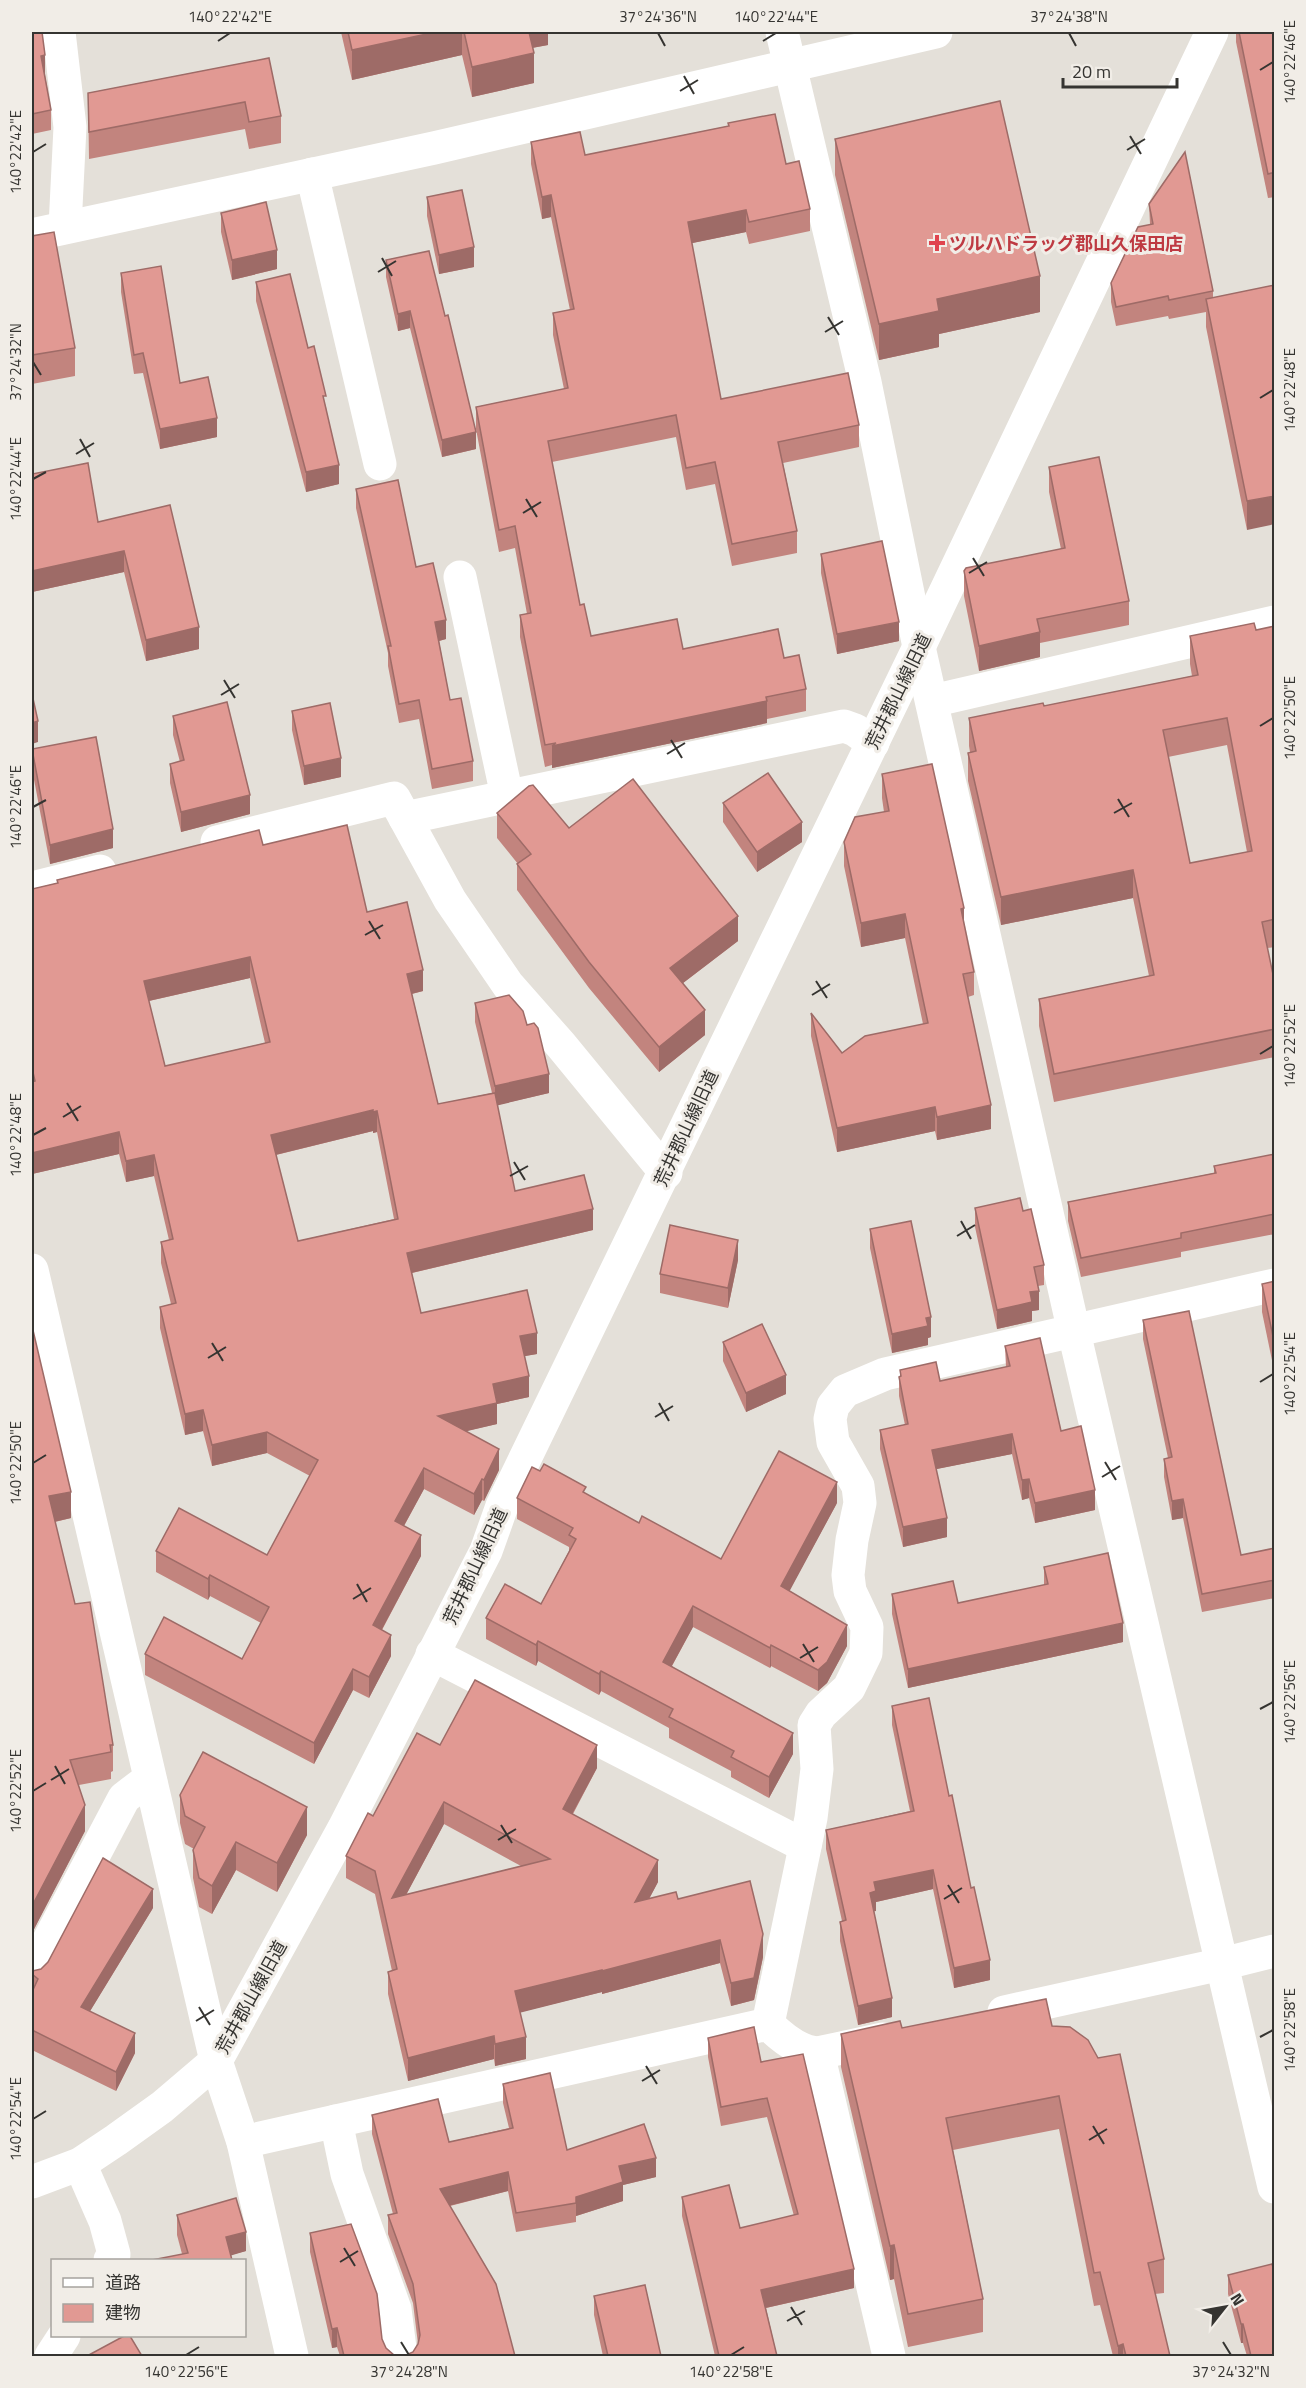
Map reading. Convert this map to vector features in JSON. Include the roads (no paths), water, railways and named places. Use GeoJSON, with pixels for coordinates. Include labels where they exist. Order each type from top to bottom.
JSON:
{"type":"FeatureCollection","features":[{"type":"Feature","properties":{"kind":"street"},"geometry":{"type":"LineString","coordinates":[[59,32],[70,127],[65,227]]}},
{"type":"Feature","properties":{"kind":"street"},"geometry":{"type":"LineString","coordinates":[[783,32],[865,382],[919,647],[1074,1332],[1275,2187]]}},
{"type":"Feature","properties":{"kind":"street"},"geometry":{"type":"LineString","coordinates":[[32,235],[434,148],[936,32]]}},
{"type":"Feature","properties":{"kind":"street","name":"荒井郡山線旧道"},"geometry":{"type":"LineString","coordinates":[[32,2182],[80,2164],[162,2108],[216,2061],[344,1828],[486,1551],[502,1506],[666,1173],[693,1111],[873,743],[1212,32]]}},
{"type":"Feature","properties":{"kind":"street"},"geometry":{"type":"LineString","coordinates":[[312,174],[380,464]]}},
{"type":"Feature","properties":{"kind":"street"},"geometry":{"type":"LineString","coordinates":[[460,577],[507,796]]}},
{"type":"Feature","properties":{"kind":"street"},"geometry":{"type":"LineString","coordinates":[[932,701],[1275,622]]}},
{"type":"Feature","properties":{"kind":"street"},"geometry":{"type":"LineString","coordinates":[[405,818],[844,726],[855,730],[873,743]]}},
{"type":"Feature","properties":{"kind":"street"},"geometry":{"type":"LineString","coordinates":[[190,849],[394,798],[450,900],[508,985],[561,1045],[666,1173]]}},
{"type":"Feature","properties":{"kind":"street"},"geometry":{"type":"LineString","coordinates":[[32,888],[134,863]]}},
{"type":"Feature","properties":{"kind":"street"},"geometry":{"type":"LineString","coordinates":[[32,1270],[216,2061],[243,2142],[292,2356]]}},
{"type":"Feature","properties":{"kind":"street"},"geometry":{"type":"LineString","coordinates":[[768,2024],[811,1818],[817,1769],[814,1725],[821,1713],[849,1688],[866,1653],[867,1627],[850,1591],[849,1575],[852,1540],[860,1503],[858,1486],[833,1442],[830,1419],[833,1406],[849,1388],[885,1374],[1275,1285]]}},
{"type":"Feature","properties":{"kind":"street"},"geometry":{"type":"LineString","coordinates":[[432,1654],[806,1845]]}},
{"type":"Feature","properties":{"kind":"street"},"geometry":{"type":"LineString","coordinates":[[32,1972],[124,1798],[141,1785],[151,1783]]}},
{"type":"Feature","properties":{"kind":"street"},"geometry":{"type":"LineString","coordinates":[[980,2018],[1275,1951]]}},
{"type":"Feature","properties":{"kind":"street"},"geometry":{"type":"LineString","coordinates":[[768,2024],[787,2040],[818,2053],[910,2033]]}},
{"type":"Feature","properties":{"kind":"street"},"geometry":{"type":"LineString","coordinates":[[243,2142],[768,2024]]}},
{"type":"Feature","properties":{"kind":"street"},"geometry":{"type":"LineString","coordinates":[[818,2053],[889,2356]]}},
{"type":"Feature","properties":{"kind":"street"},"geometry":{"type":"LineString","coordinates":[[336,2121],[346,2174],[395,2309],[401,2356]]}},
{"type":"Feature","properties":{"kind":"street"},"geometry":{"type":"LineString","coordinates":[[80,2164],[105,2221],[114,2254],[111,2259]]}},
{"type":"Feature","properties":{"kind":"street"},"geometry":{"type":"LineString","coordinates":[[51,2356],[63,2337]]}},
{"type":"Feature","properties":{"kind":"place","name":"ツルハドラッグ郡山久保田店"},"geometry":{"type":"Point","coordinates":[937,243]}}]}
